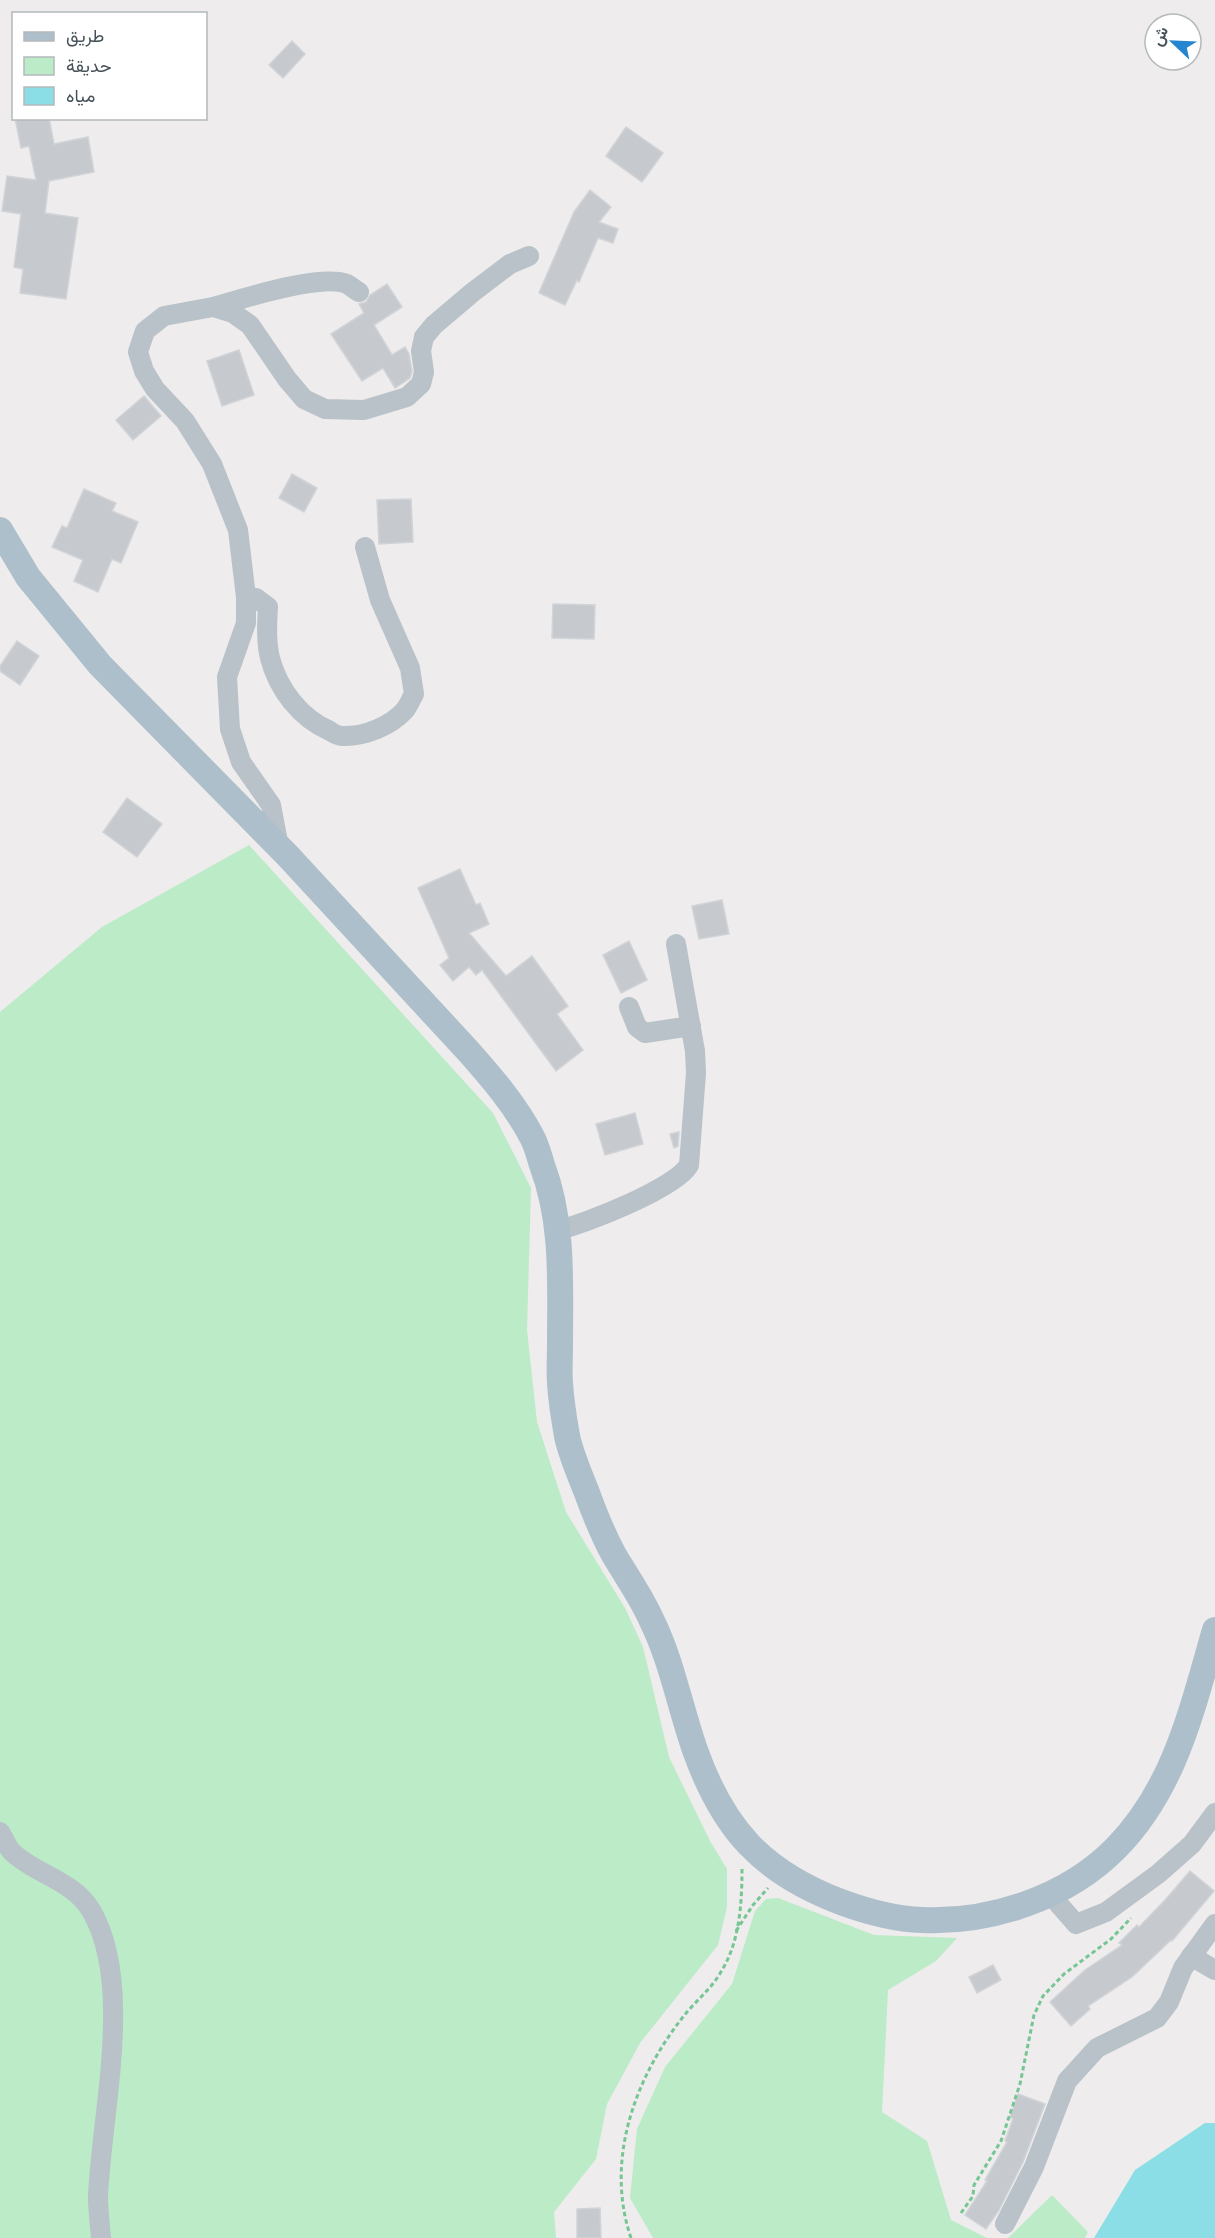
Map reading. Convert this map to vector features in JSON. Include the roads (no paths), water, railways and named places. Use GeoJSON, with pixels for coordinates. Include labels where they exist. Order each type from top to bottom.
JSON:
{"type":"FeatureCollection","features":[{"type":"Feature","properties":{"kind":"main road"},"geometry":{"type":"LineString","coordinates":[[0,530],[28,577],[100,665],[279,847],[469,1052],[497,1086],[534,1140],[548,1181],[558,1230],[560,1382],[567,1439],[600,1529],[651,1618],[662,1642],[688,1729],[708,1783],[731,1824],[766,1863],[819,1894],[870,1912],[909,1920],[965,1919],[999,1913],[1070,1884],[1105,1860],[1127,1837],[1150,1807],[1165,1781],[1215,1630]]}},
{"type":"Feature","properties":{"kind":"street"},"geometry":{"type":"LineString","coordinates":[[213,308],[233,313],[250,325],[304,399],[325,409],[364,410],[407,397],[421,384],[424,372],[422,351],[424,337],[434,325],[510,264],[529,256]]}},
{"type":"Feature","properties":{"kind":"street"},"geometry":{"type":"LineString","coordinates":[[279,847],[271,805],[242,762],[230,729],[227,677],[246,623],[246,597],[238,530],[212,464],[185,421],[155,389],[144,372],[138,352],[145,331],[164,316],[213,308],[258,294],[324,282],[346,284],[359,292]]}},
{"type":"Feature","properties":{"kind":"street"},"geometry":{"type":"LineString","coordinates":[[246,597],[256,598],[268,607],[267,630],[270,657],[279,682],[294,706],[320,727],[341,736],[368,733],[391,722],[405,710],[414,694],[410,668],[380,600],[365,547]]}},
{"type":"Feature","properties":{"kind":"street"},"geometry":{"type":"LineString","coordinates":[[558,1230],[607,1214],[676,1179],[686,1171],[690,1159],[696,1073],[695,1051],[676,944]]}},
{"type":"Feature","properties":{"kind":"street"},"geometry":{"type":"LineString","coordinates":[[629,1007],[637,1027],[645,1033],[691,1026]]}},
{"type":"Feature","properties":{"kind":"street"},"geometry":{"type":"LineString","coordinates":[[1049,1893],[1076,1924],[1106,1912],[1158,1874],[1213,1822]]}},
{"type":"Feature","properties":{"kind":"street"},"geometry":{"type":"LineString","coordinates":[[0,1832],[11,1851],[78,1894],[92,1911],[109,1954],[112,1997],[112,2063],[98,2199],[101,2238]]}},
{"type":"Feature","properties":{"kind":"street"},"geometry":{"type":"LineString","coordinates":[[1005,2224],[1034,2167],[1068,2081],[1096,2048],[1157,2018],[1169,2002],[1183,1968],[1215,1924]]}},
{"type":"Feature","properties":{"kind":"street"},"geometry":{"type":"LineString","coordinates":[[1191,1956],[1215,1970]]}},
{"type":"Feature","properties":{"kind":"water"},"geometry":{"type":"Polygon","coordinates":[[[1205,2123],[1215,2123],[1215,2238],[1094,2238],[1135,2170],[1205,2123]]]}}]}
